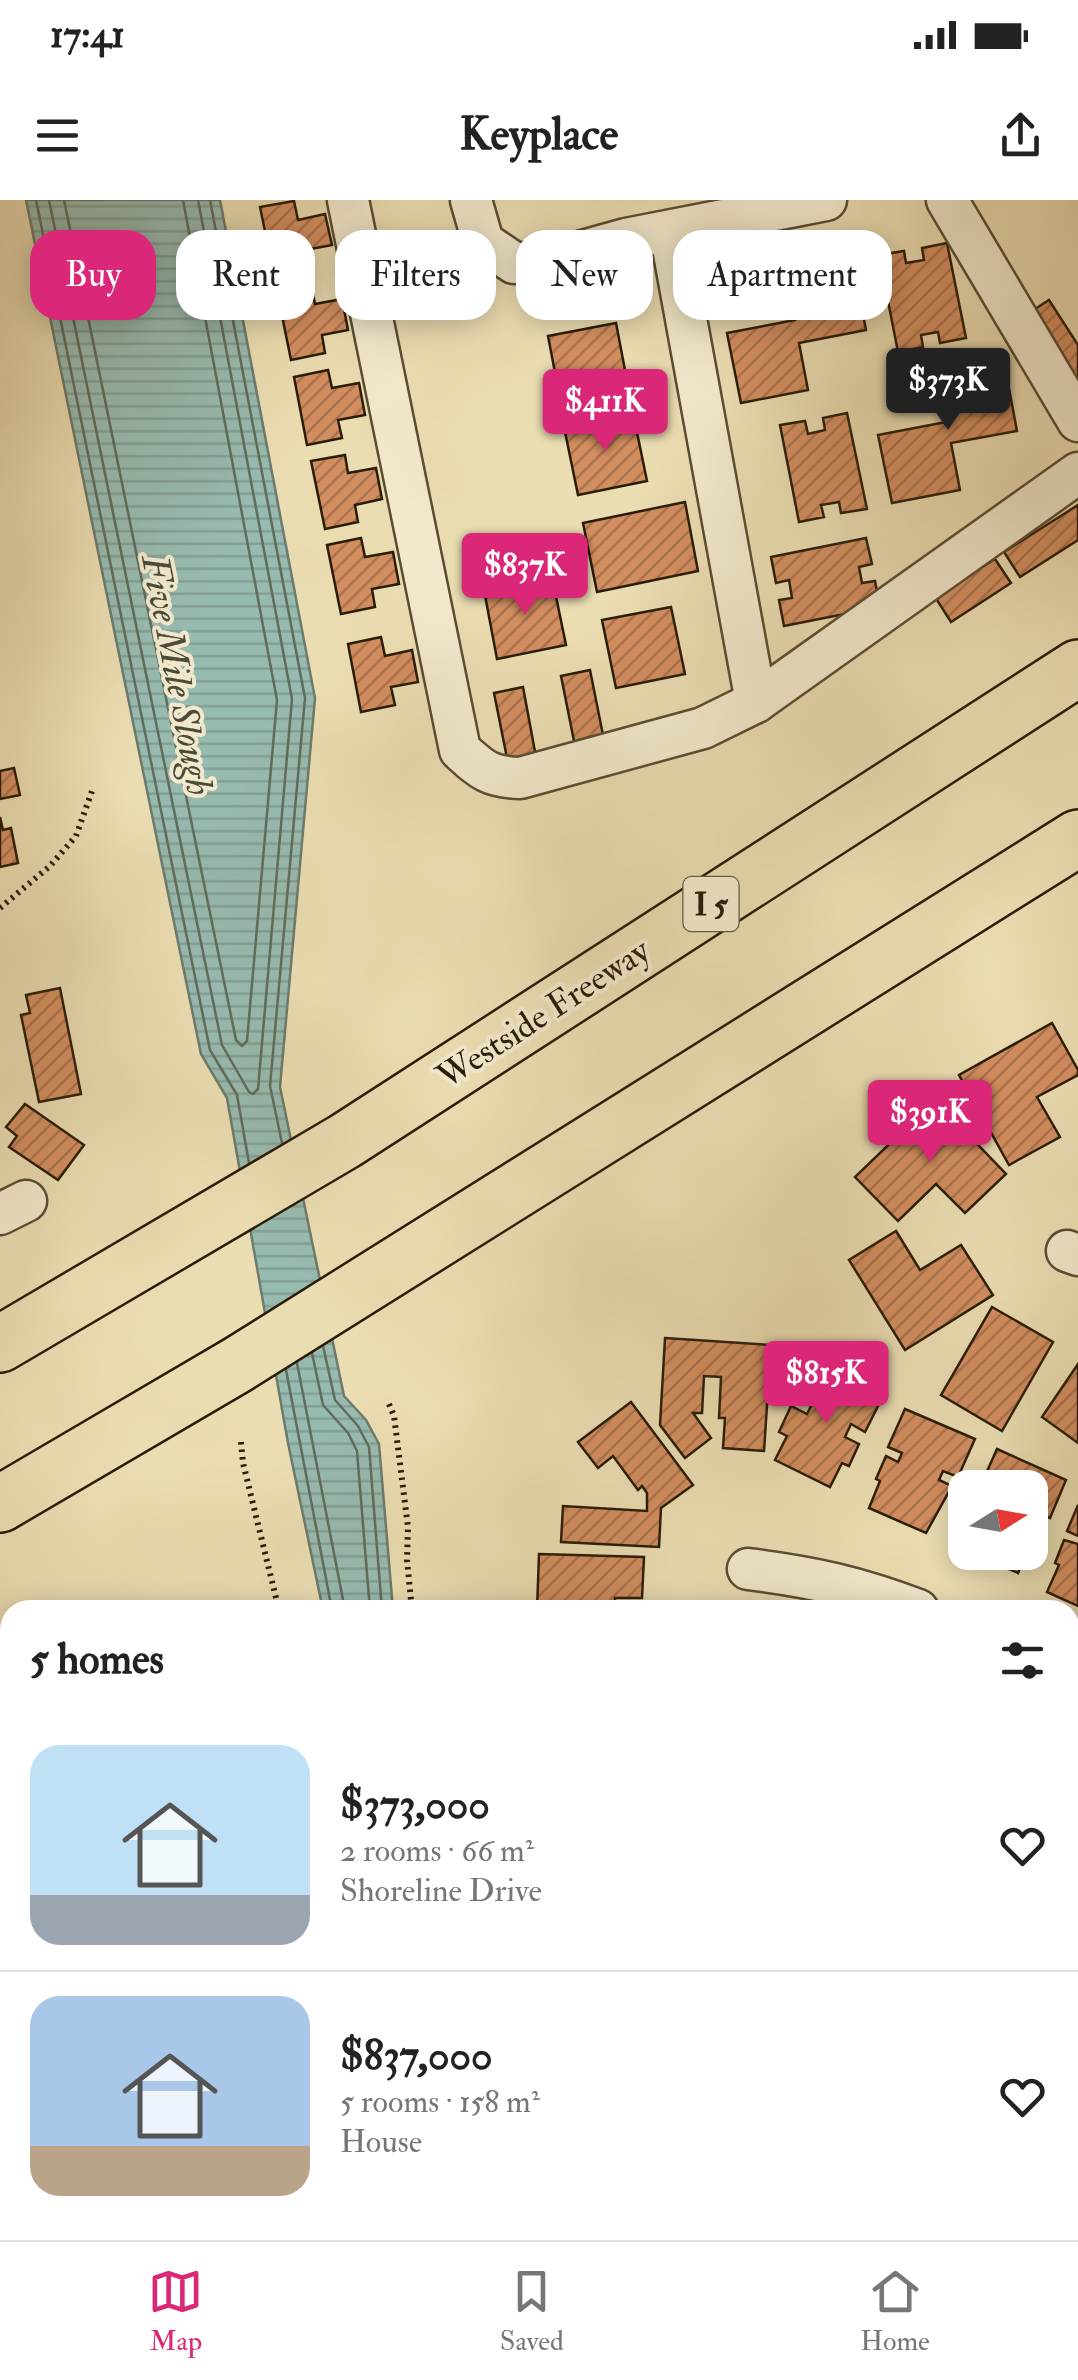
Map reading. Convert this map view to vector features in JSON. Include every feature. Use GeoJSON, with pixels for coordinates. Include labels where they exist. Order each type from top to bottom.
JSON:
{"type":"FeatureCollection","features":[{"type":"Feature","properties":{"kind":"highway","name":"Westside Freeway"},"geometry":{"type":"LineString","coordinates":[[0,1344],[345,1141],[1078,668]]}},
{"type":"Feature","properties":{"kind":"highway"},"geometry":{"type":"LineString","coordinates":[[0,1504],[237,1365],[1078,838]]}},
{"type":"Feature","properties":{"kind":"street"},"geometry":{"type":"LineString","coordinates":[[348,200],[460,750],[496,777],[520,778],[702,728],[756,702],[1078,473]]}},
{"type":"Feature","properties":{"kind":"street"},"geometry":{"type":"LineString","coordinates":[[471,200],[482,242],[514,263],[540,264],[670,231],[826,200]]}},
{"type":"Feature","properties":{"kind":"street"},"geometry":{"type":"LineString","coordinates":[[947,200],[1078,421]]}},
{"type":"Feature","properties":{"kind":"street"},"geometry":{"type":"LineString","coordinates":[[670,231],[756,702]]}},
{"type":"Feature","properties":{"kind":"street"},"geometry":{"type":"LineString","coordinates":[[748,1569],[819,1578],[892,1600]]}},
{"type":"Feature","properties":{"kind":"path"},"geometry":{"type":"LineString","coordinates":[[0,908],[50,866],[76,836],[92,791]]}},
{"type":"Feature","properties":{"kind":"path"},"geometry":{"type":"LineString","coordinates":[[389,1404],[394,1416],[408,1527],[411,1600]]}},
{"type":"Feature","properties":{"kind":"path"},"geometry":{"type":"LineString","coordinates":[[241,1442],[277,1600]]}},
{"type":"Feature","properties":{"kind":"water","name":"Five Mile Slough"},"geometry":{"type":"Polygon","coordinates":[[[26,200],[220,200],[226,230],[176,230],[176,320],[243,320],[315,698],[280,1087],[344,1396],[366,1420],[379,1444],[392,1600],[321,1600],[288,1443],[227,1098],[201,1054],[51,320],[156,320],[156,230],[32,230],[26,200]]]}},
{"type":"Feature","properties":{"kind":"building"},"geometry":{"type":"Polygon","coordinates":[[[294,201],[298,220],[325,214],[332,245],[315,248],[315,230],[265,230],[260,207],[294,201]]]}},
{"type":"Feature","properties":{"kind":"building"},"geometry":{"type":"Polygon","coordinates":[[[947,243],[966,338],[940,343],[938,332],[921,335],[923,347],[898,352],[892,320],[892,253],[904,251],[906,263],[924,260],[922,248],[947,243]]]}},
{"type":"Feature","properties":{"kind":"building"},"geometry":{"type":"Polygon","coordinates":[[[335,300],[335,320],[346,320],[348,330],[322,335],[325,353],[291,360],[283,320],[315,320],[315,304],[335,300]]]}},
{"type":"Feature","properties":{"kind":"building"},"geometry":{"type":"Polygon","coordinates":[[[1049,300],[1078,345],[1078,399],[1024,316],[1049,300]]]}},
{"type":"Feature","properties":{"kind":"building"},"geometry":{"type":"Polygon","coordinates":[[[795,320],[864,320],[866,330],[799,343],[808,390],[741,403],[727,333],[795,320]]]}},
{"type":"Feature","properties":{"kind":"building"},"geometry":{"type":"Polygon","coordinates":[[[616,323],[629,391],[561,404],[548,336],[616,323]]]}},
{"type":"Feature","properties":{"kind":"building"},"geometry":{"type":"Polygon","coordinates":[[[1004,362],[1017,431],[951,443],[960,490],[892,503],[878,435],[946,422],[937,375],[1004,362]]]}},
{"type":"Feature","properties":{"kind":"building"},"geometry":{"type":"Polygon","coordinates":[[[328,370],[332,388],[359,383],[365,415],[338,420],[342,438],[307,445],[294,377],[328,370]]]}},
{"type":"Feature","properties":{"kind":"building"},"geometry":{"type":"Polygon","coordinates":[[[633,413],[647,481],[578,495],[564,427],[633,413]]]}},
{"type":"Feature","properties":{"kind":"building"},"geometry":{"type":"Polygon","coordinates":[[[847,413],[867,509],[841,513],[839,502],[821,505],[824,517],[799,522],[780,425],[805,421],[808,434],[825,430],[823,418],[847,413]]]}},
{"type":"Feature","properties":{"kind":"building"},"geometry":{"type":"Polygon","coordinates":[[[345,455],[348,473],[376,468],[382,499],[355,505],[358,522],[325,529],[311,461],[345,455]]]}},
{"type":"Feature","properties":{"kind":"building"},"geometry":{"type":"Polygon","coordinates":[[[685,502],[698,571],[597,592],[583,523],[685,502]]]}},
{"type":"Feature","properties":{"kind":"building"},"geometry":{"type":"Polygon","coordinates":[[[1078,505],[1078,540],[1020,577],[1004,552],[1078,505]]]}},
{"type":"Feature","properties":{"kind":"building"},"geometry":{"type":"Polygon","coordinates":[[[361,538],[365,557],[393,552],[399,584],[372,589],[375,607],[341,614],[327,545],[361,538]]]}},
{"type":"Feature","properties":{"kind":"building"},"geometry":{"type":"Polygon","coordinates":[[[866,538],[872,564],[859,567],[862,583],[875,581],[880,607],[784,626],[779,600],[792,598],[789,580],[776,583],[771,557],[866,538]]]}},
{"type":"Feature","properties":{"kind":"building"},"geometry":{"type":"Polygon","coordinates":[[[995,559],[1011,583],[951,622],[935,597],[995,559]]]}},
{"type":"Feature","properties":{"kind":"building"},"geometry":{"type":"Polygon","coordinates":[[[552,577],[566,645],[497,659],[484,590],[552,577]]]}},
{"type":"Feature","properties":{"kind":"building"},"geometry":{"type":"Polygon","coordinates":[[[671,607],[685,674],[616,688],[602,620],[671,607]]]}},
{"type":"Feature","properties":{"kind":"building"},"geometry":{"type":"Polygon","coordinates":[[[381,637],[385,656],[412,650],[418,682],[391,687],[395,705],[361,712],[348,644],[381,637]]]}},
{"type":"Feature","properties":{"kind":"building"},"geometry":{"type":"Polygon","coordinates":[[[590,670],[604,740],[575,746],[561,676],[590,670]]]}},
{"type":"Feature","properties":{"kind":"building"},"geometry":{"type":"Polygon","coordinates":[[[523,687],[536,757],[508,763],[494,693],[523,687]]]}},
{"type":"Feature","properties":{"kind":"building"},"geometry":{"type":"Polygon","coordinates":[[[14,768],[20,795],[0,799],[0,771],[14,768]]]}},
{"type":"Feature","properties":{"kind":"building"},"geometry":{"type":"Polygon","coordinates":[[[0,817],[3,830],[11,828],[18,863],[0,867],[0,817]]]}},
{"type":"Feature","properties":{"kind":"building"},"geometry":{"type":"Polygon","coordinates":[[[60,988],[81,1094],[39,1102],[21,1015],[30,1013],[26,995],[60,988]]]}},
{"type":"Feature","properties":{"kind":"building"},"geometry":{"type":"Polygon","coordinates":[[[1052,1023],[1078,1070],[1078,1075],[1037,1097],[1060,1137],[1009,1165],[959,1075],[1052,1023]]]}},
{"type":"Feature","properties":{"kind":"building"},"geometry":{"type":"Polygon","coordinates":[[[935,1100],[1006,1174],[965,1213],[936,1184],[898,1221],[855,1177],[935,1100]]]}},
{"type":"Feature","properties":{"kind":"building"},"geometry":{"type":"Polygon","coordinates":[[[25,1104],[84,1145],[58,1180],[9,1147],[17,1136],[6,1127],[25,1104]]]}},
{"type":"Feature","properties":{"kind":"building"},"geometry":{"type":"Polygon","coordinates":[[[896,1231],[920,1270],[961,1245],[993,1295],[905,1350],[849,1260],[896,1231]]]}},
{"type":"Feature","properties":{"kind":"building"},"geometry":{"type":"Polygon","coordinates":[[[992,1307],[1053,1342],[1002,1431],[941,1395],[992,1307]]]}},
{"type":"Feature","properties":{"kind":"building"},"geometry":{"type":"Polygon","coordinates":[[[665,1338],[771,1345],[764,1451],[723,1448],[725,1418],[719,1418],[721,1377],[704,1376],[702,1413],[693,1413],[711,1438],[685,1458],[660,1425],[665,1338]]]}},
{"type":"Feature","properties":{"kind":"building"},"geometry":{"type":"Polygon","coordinates":[[[1078,1364],[1078,1443],[1042,1417],[1078,1364]]]}},
{"type":"Feature","properties":{"kind":"building"},"geometry":{"type":"Polygon","coordinates":[[[816,1365],[882,1398],[865,1432],[851,1424],[845,1437],[859,1444],[849,1466],[842,1463],[830,1487],[775,1460],[787,1436],[779,1432],[791,1406],[807,1414],[811,1406],[799,1400],[816,1365]]]}},
{"type":"Feature","properties":{"kind":"building"},"geometry":{"type":"Polygon","coordinates":[[[631,1402],[693,1485],[661,1508],[659,1547],[561,1542],[563,1506],[647,1511],[647,1493],[642,1486],[638,1490],[613,1456],[598,1468],[578,1442],[631,1402]]]}},
{"type":"Feature","properties":{"kind":"building"},"geometry":{"type":"Polygon","coordinates":[[[905,1409],[975,1439],[961,1470],[943,1471],[939,1480],[948,1484],[948,1493],[926,1533],[869,1508],[886,1456],[898,1462],[902,1453],[888,1447],[905,1409]]]}},
{"type":"Feature","properties":{"kind":"building"},"geometry":{"type":"Polygon","coordinates":[[[997,1449],[1044,1470],[988,1470],[997,1449]]]}},
{"type":"Feature","properties":{"kind":"building"},"geometry":{"type":"Polygon","coordinates":[[[1048,1472],[1066,1480],[1048,1517],[1048,1472]]]}},
{"type":"Feature","properties":{"kind":"building"},"geometry":{"type":"Polygon","coordinates":[[[1078,1505],[1078,1536],[1067,1531],[1078,1505]]]}},
{"type":"Feature","properties":{"kind":"building"},"geometry":{"type":"Polygon","coordinates":[[[1064,1540],[1078,1544],[1078,1600],[1065,1600],[1047,1592],[1059,1565],[1055,1563],[1064,1540]]]}},
{"type":"Feature","properties":{"kind":"building"},"geometry":{"type":"Polygon","coordinates":[[[539,1554],[644,1557],[642,1598],[537,1600],[539,1554]]]}}]}
